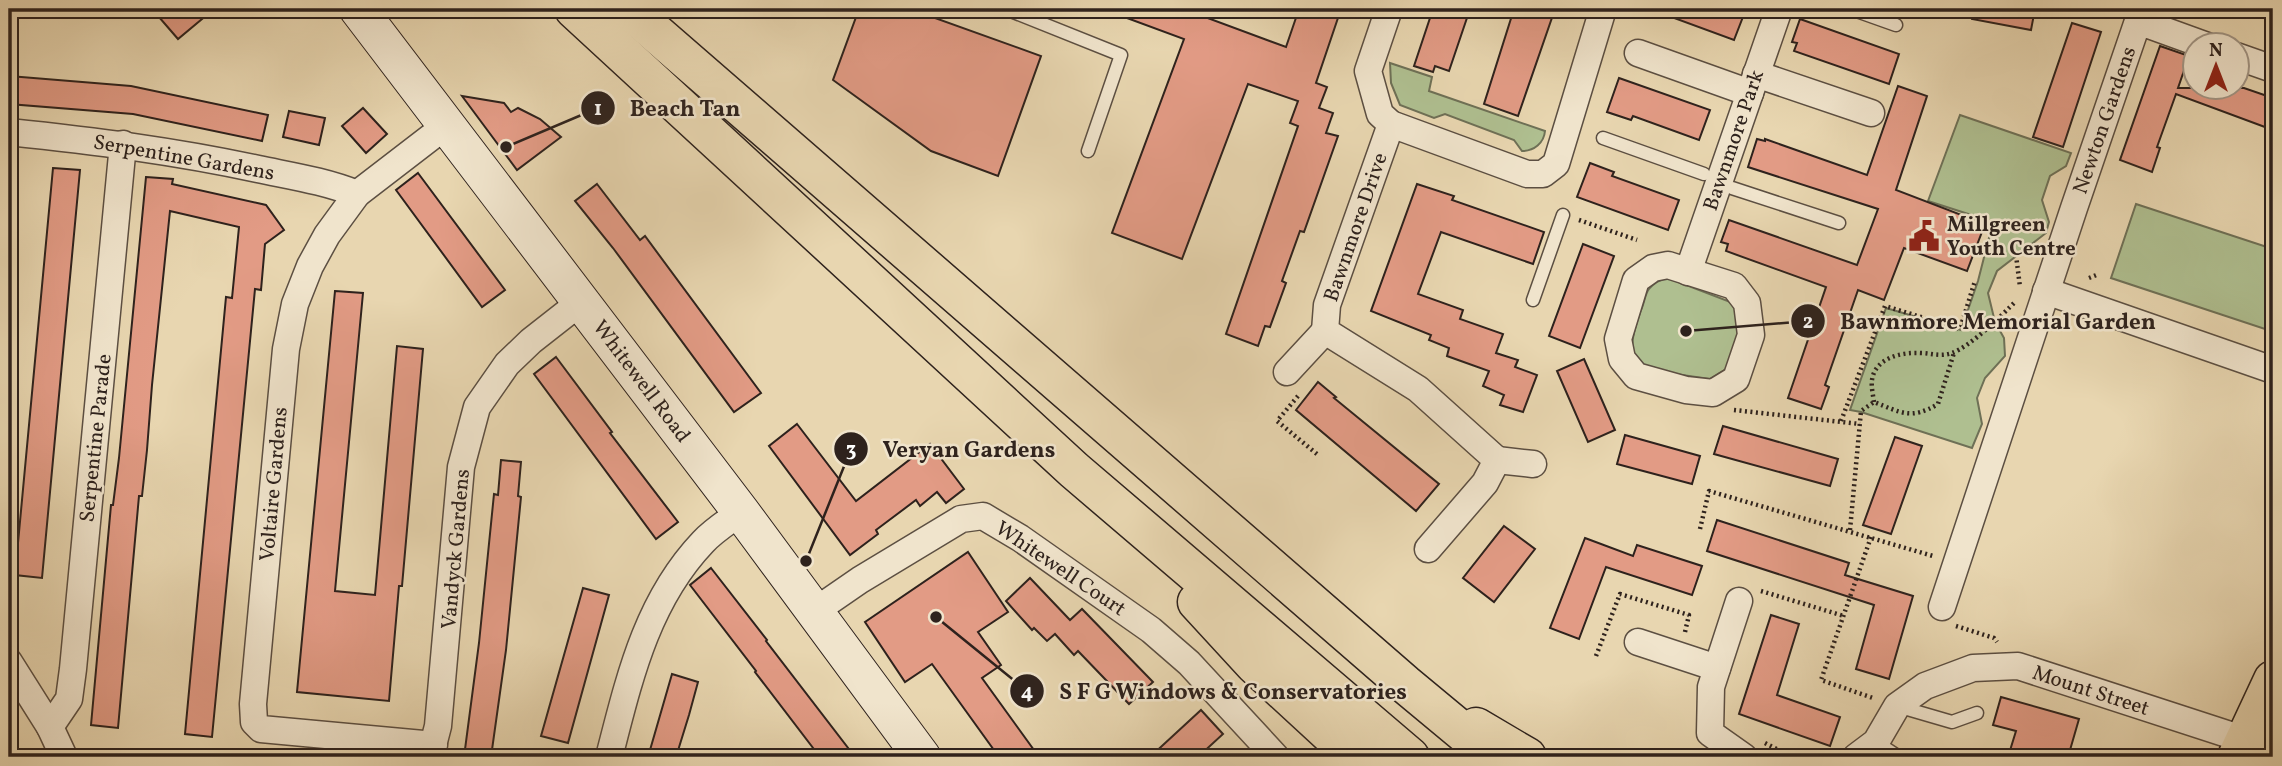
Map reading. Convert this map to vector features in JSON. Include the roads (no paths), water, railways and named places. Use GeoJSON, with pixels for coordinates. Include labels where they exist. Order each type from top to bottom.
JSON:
{"type":"FeatureCollection","features":[{"type":"Feature","properties":{"kind":"main road"},"geometry":{"type":"LineString","coordinates":[[574,9],[1074,470],[1410,757]]}},
{"type":"Feature","properties":{"kind":"main road"},"geometry":{"type":"LineString","coordinates":[[628,9],[1405,684],[1493,757]]}},
{"type":"Feature","properties":{"kind":"main road"},"geometry":{"type":"LineString","coordinates":[[1074,470],[1254,664],[1355,757]]}},
{"type":"Feature","properties":{"kind":"main road"},"geometry":{"type":"LineString","coordinates":[[2259,749],[2273,680]]}},
{"type":"Feature","properties":{"kind":"main road"},"geometry":{"type":"LineString","coordinates":[[1405,684],[1527,757]]}},
{"type":"Feature","properties":{"kind":"street","name":"Whitewell Road"},"geometry":{"type":"LineString","coordinates":[[358,9],[582,301],[922,757]]}},
{"type":"Feature","properties":{"kind":"street"},"geometry":{"type":"LineString","coordinates":[[1389,9],[1368,71],[1380,114],[1391,124]]}},
{"type":"Feature","properties":{"kind":"street","name":"Bawnmore Drive"},"geometry":{"type":"LineString","coordinates":[[1295,381],[1325,331],[1327,305],[1391,124],[1527,174],[1543,174],[1556,164],[1603,9]]}},
{"type":"Feature","properties":{"kind":"street","name":"Bawnmore Park"},"geometry":{"type":"LineString","coordinates":[[1688,272],[1779,9]]}},
{"type":"Feature","properties":{"kind":"street","name":"Newton Gardens"},"geometry":{"type":"LineString","coordinates":[[1942,607],[2138,21],[2180,36]]}},
{"type":"Feature","properties":{"kind":"street"},"geometry":{"type":"LineString","coordinates":[[1637,53],[1871,113]]}},
{"type":"Feature","properties":{"kind":"street"},"geometry":{"type":"LineString","coordinates":[[2250,61],[2273,69]]}},
{"type":"Feature","properties":{"kind":"street","name":"Voltaire Gardens"},"geometry":{"type":"LineString","coordinates":[[432,751],[261,729],[254,722],[253,704],[286,349],[295,304],[310,266],[327,235],[356,194],[448,124]]}},
{"type":"Feature","properties":{"kind":"street","name":"Serpentine Gardens"},"geometry":{"type":"LineString","coordinates":[[9,132],[195,155],[321,182],[356,194]]}},
{"type":"Feature","properties":{"kind":"street","name":"Serpentine Parade"},"geometry":{"type":"LineString","coordinates":[[50,727],[69,699],[123,144]]}},
{"type":"Feature","properties":{"kind":"street"},"geometry":{"type":"LineString","coordinates":[[1668,264],[1688,272],[1734,286],[1747,303],[1751,335],[1736,379],[1713,393],[1686,390],[1636,376],[1622,359],[1618,339],[1636,280],[1653,268],[1668,264]]}},
{"type":"Feature","properties":{"kind":"street"},"geometry":{"type":"LineString","coordinates":[[2046,291],[2273,370]]}},
{"type":"Feature","properties":{"kind":"street","name":"Vandyck Gardens"},"geometry":{"type":"LineString","coordinates":[[432,751],[438,726],[461,467],[477,407],[507,364],[531,341],[582,301]]}},
{"type":"Feature","properties":{"kind":"street","name":"Bawnmore Drive"},"geometry":{"type":"LineString","coordinates":[[1325,331],[1418,388],[1497,460]]}},
{"type":"Feature","properties":{"kind":"street"},"geometry":{"type":"LineString","coordinates":[[1428,549],[1485,484],[1497,460],[1533,464]]}},
{"type":"Feature","properties":{"kind":"street"},"geometry":{"type":"LineString","coordinates":[[608,757],[631,670],[651,618],[679,570],[705,539],[741,512]]}},
{"type":"Feature","properties":{"kind":"street","name":"Whitewell Court"},"geometry":{"type":"LineString","coordinates":[[815,611],[860,580],[961,519],[983,516],[1020,538],[1151,630],[1188,663],[1276,757]]}},
{"type":"Feature","properties":{"kind":"street"},"geometry":{"type":"LineString","coordinates":[[1739,601],[1712,687],[1710,733],[1754,750]]}},
{"type":"Feature","properties":{"kind":"street"},"geometry":{"type":"LineString","coordinates":[[1637,642],[1717,668]]}},
{"type":"Feature","properties":{"kind":"street"},"geometry":{"type":"LineString","coordinates":[[9,662],[50,727],[64,757]]}},
{"type":"Feature","properties":{"kind":"street","name":"Mount Street"},"geometry":{"type":"LineString","coordinates":[[1856,752],[1897,706],[1925,686],[1973,668],[2018,666],[2259,749]]}},
{"type":"Feature","properties":{"kind":"lane"},"geometry":{"type":"LineString","coordinates":[[1006,9],[1029,13],[1121,55],[1088,151]]}},
{"type":"Feature","properties":{"kind":"lane"},"geometry":{"type":"LineString","coordinates":[[1851,9],[1896,25]]}},
{"type":"Feature","properties":{"kind":"lane"},"geometry":{"type":"LineString","coordinates":[[1603,138],[1704,174]]}},
{"type":"Feature","properties":{"kind":"lane"},"geometry":{"type":"LineString","coordinates":[[1732,188],[1839,223]]}},
{"type":"Feature","properties":{"kind":"lane"},"geometry":{"type":"LineString","coordinates":[[1533,300],[1563,215]]}},
{"type":"Feature","properties":{"kind":"lane"},"geometry":{"type":"LineString","coordinates":[[1897,706],[1952,722],[1978,713]]}},
{"type":"Feature","properties":{"kind":"lane"},"geometry":{"type":"LineString","coordinates":[[1856,752],[1899,757]]}},
{"type":"Feature","properties":{"kind":"place","name":"Beach Tan"},"geometry":{"type":"Point","coordinates":[506,147]}},
{"type":"Feature","properties":{"kind":"place","name":"Millgreen Youth Centre"},"geometry":{"type":"Point","coordinates":[1924,236]}},
{"type":"Feature","properties":{"kind":"place","name":"Bawnmore Memorial Garden"},"geometry":{"type":"Point","coordinates":[1686,331]}},
{"type":"Feature","properties":{"kind":"place","name":"Veryan Gardens"},"geometry":{"type":"Point","coordinates":[806,561]}},
{"type":"Feature","properties":{"kind":"place","name":"S F G Windows & Conservatories"},"geometry":{"type":"Point","coordinates":[936,617]}}]}
